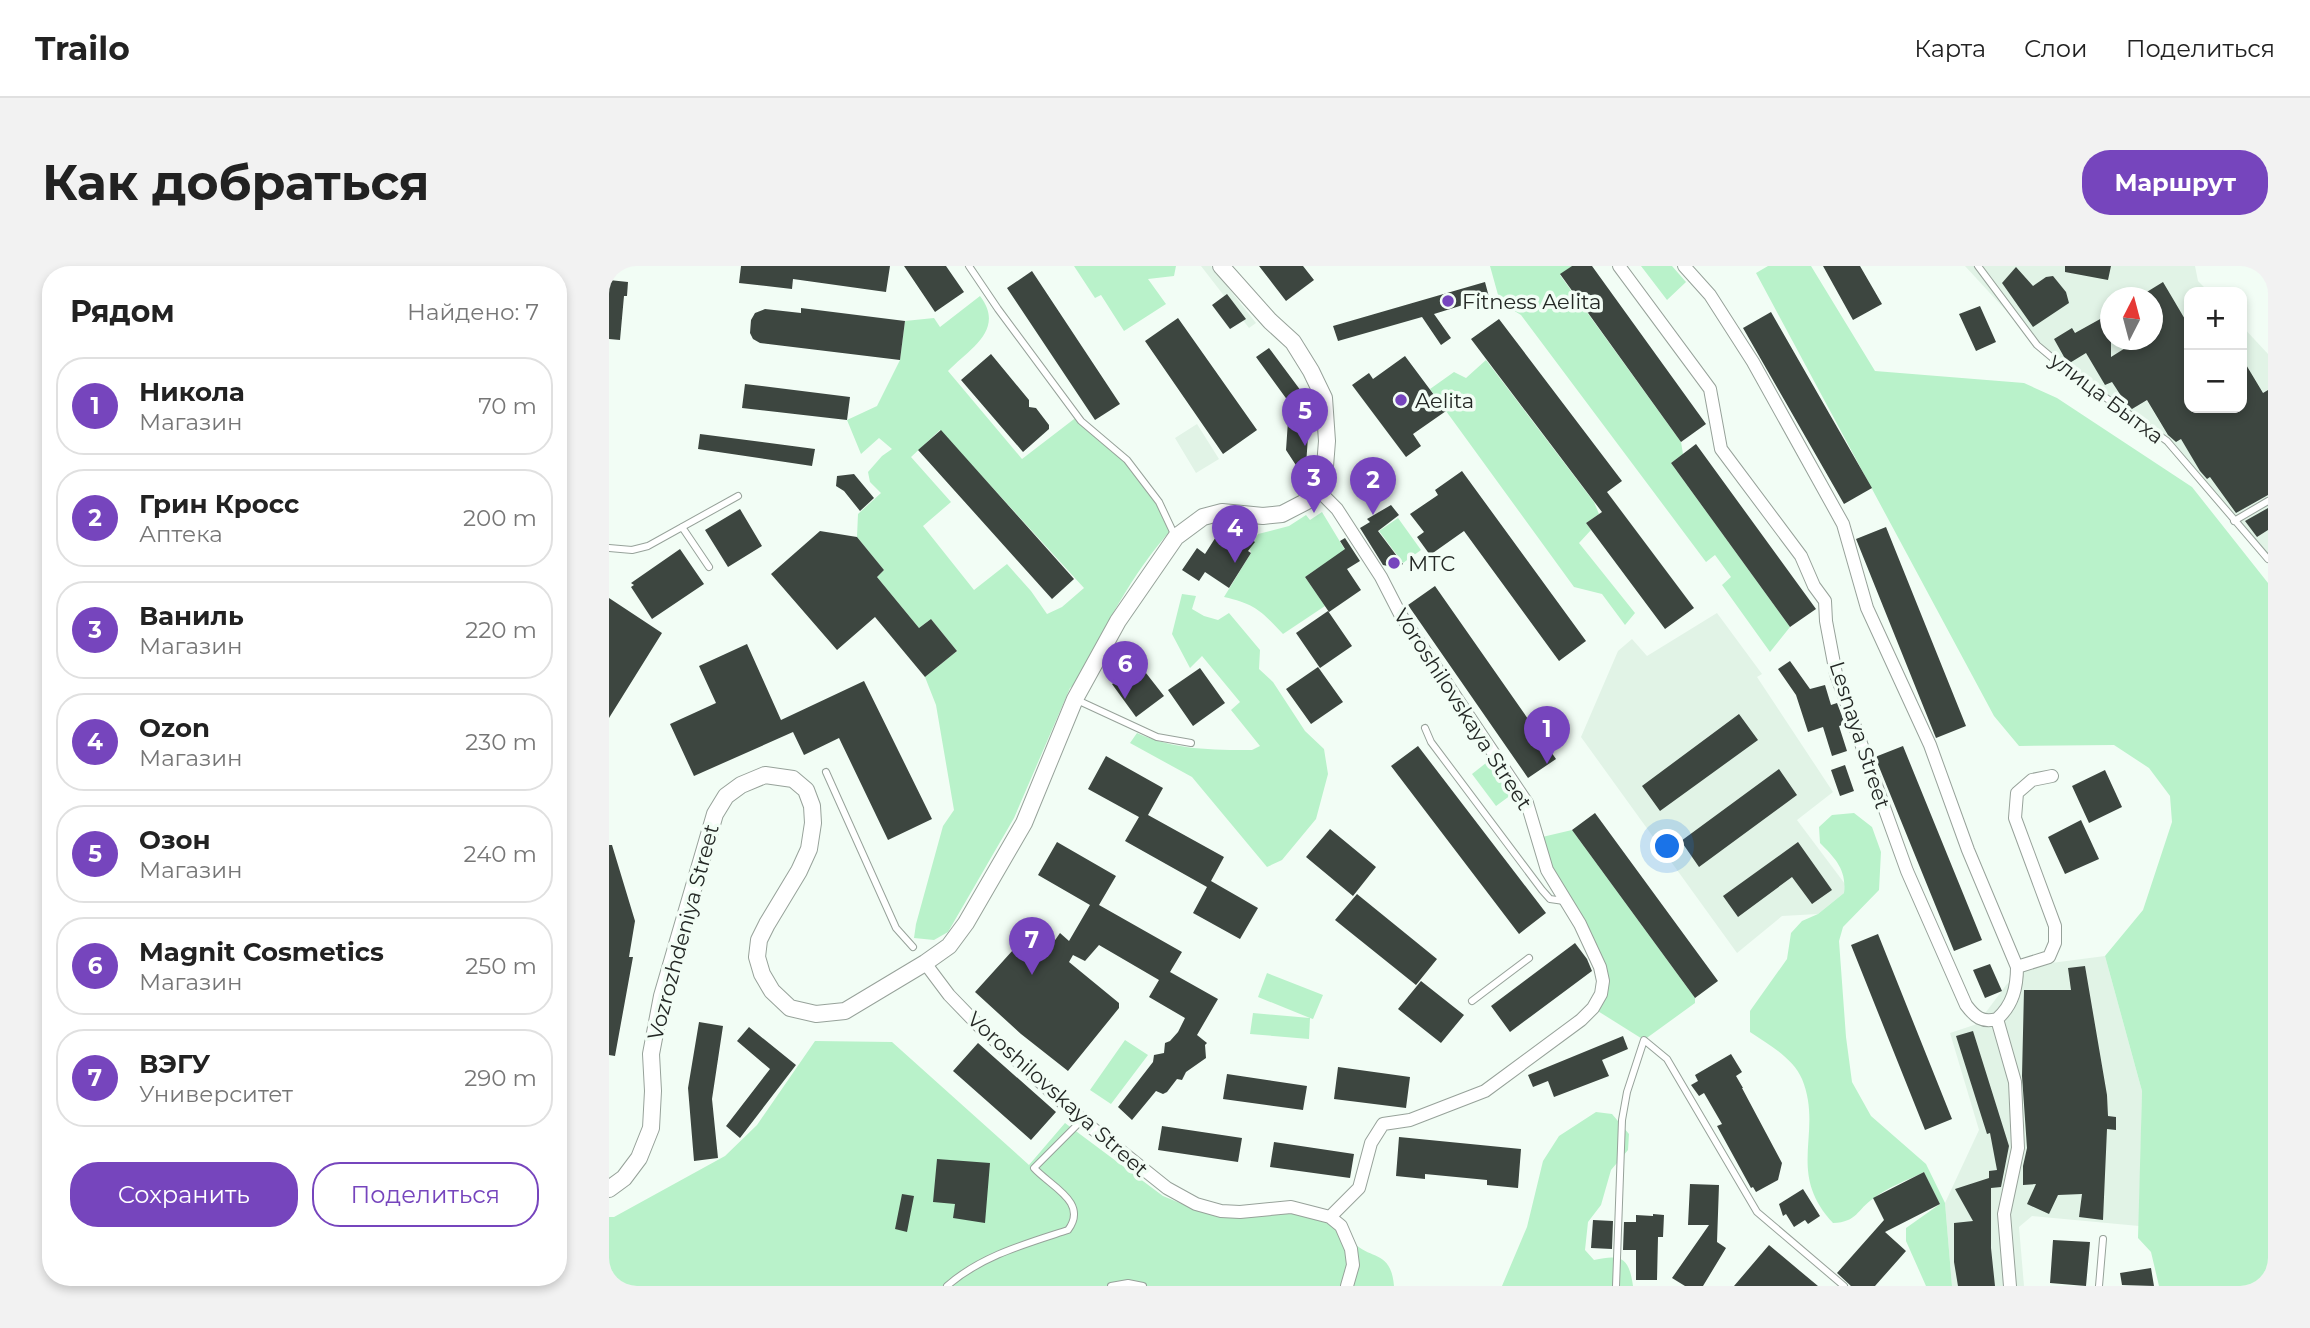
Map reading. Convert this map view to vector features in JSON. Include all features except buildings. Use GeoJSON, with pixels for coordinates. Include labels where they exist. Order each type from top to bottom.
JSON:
{"type":"FeatureCollection","features":[{"type":"Feature","properties":{"kind":"street"},"geometry":{"type":"LineString","coordinates":[[1221,266],[1270,321],[1293,342],[1324,398],[1328,441],[1324,479],[1319,491]]}},
{"type":"Feature","properties":{"kind":"street","name":"Lesnaya Street"},"geometry":{"type":"LineString","coordinates":[[1619,266],[1710,389],[1721,449],[1801,556],[1814,586],[1825,601],[1836,674],[1907,871],[1966,1005],[1979,1019],[1997,1019]]}},
{"type":"Feature","properties":{"kind":"street"},"geometry":{"type":"LineString","coordinates":[[1684,266],[1710,295],[1753,362],[1843,524],[1867,608],[1930,745],[1968,850],[2017,967],[2017,980],[2011,1001],[1997,1019],[2015,1082],[2016,1095],[2018,1148],[2004,1214],[2010,1286]]}},
{"type":"Feature","properties":{"kind":"street","name":"Vozrozhdeniya Street"},"geometry":{"type":"LineString","coordinates":[[609,1189],[624,1178],[639,1158],[651,1128],[651,1054],[661,996],[715,814],[726,796],[741,785],[765,775],[793,779],[806,790],[812,806],[813,823],[809,849],[759,940],[757,957],[762,974],[772,991],[790,1008],[816,1014],[845,1012],[950,946],[1024,823],[1076,699],[1118,621],[1176,537],[1203,517],[1222,512],[1263,516],[1282,514],[1309,500],[1319,491]]}},
{"type":"Feature","properties":{"kind":"street","name":"Voroshilovskaya Street"},"geometry":{"type":"LineString","coordinates":[[925,963],[949,995],[978,1025],[1082,1120],[1144,1172],[1196,1204],[1221,1211],[1291,1207],[1330,1217],[1359,1188],[1371,1143],[1383,1124],[1410,1120],[1485,1091],[1594,1008],[1601,994],[1603,981],[1600,967],[1580,924],[1547,870],[1527,803],[1407,624],[1381,577],[1337,509],[1319,491]]}},
{"type":"Feature","properties":{"kind":"street"},"geometry":{"type":"LineString","coordinates":[[2017,967],[2049,957],[2055,943],[2055,926],[2015,818],[2017,793],[2032,780],[2052,776]]}},
{"type":"Feature","properties":{"kind":"street"},"geometry":{"type":"LineString","coordinates":[[1330,1217],[1341,1226],[1351,1249],[1353,1265],[1347,1286]]}},
{"type":"Feature","properties":{"kind":"lane"},"geometry":{"type":"LineString","coordinates":[[969,266],[1081,421],[1127,460],[1159,502],[1176,537]]}},
{"type":"Feature","properties":{"kind":"lane","name":"улица Бытха"},"geometry":{"type":"LineString","coordinates":[[1978,266],[2037,345],[2167,441],[2268,559]]}},
{"type":"Feature","properties":{"kind":"lane"},"geometry":{"type":"LineString","coordinates":[[609,548],[632,550],[648,545],[738,496]]}},
{"type":"Feature","properties":{"kind":"lane"},"geometry":{"type":"LineString","coordinates":[[2234,521],[2268,500]]}},
{"type":"Feature","properties":{"kind":"lane"},"geometry":{"type":"LineString","coordinates":[[682,527],[709,567]]}},
{"type":"Feature","properties":{"kind":"lane"},"geometry":{"type":"LineString","coordinates":[[1076,699],[1157,737],[1191,743]]}},
{"type":"Feature","properties":{"kind":"lane"},"geometry":{"type":"LineString","coordinates":[[1425,728],[1431,743],[1549,900],[1564,901]]}},
{"type":"Feature","properties":{"kind":"lane"},"geometry":{"type":"LineString","coordinates":[[826,772],[896,928],[913,947]]}},
{"type":"Feature","properties":{"kind":"lane"},"geometry":{"type":"LineString","coordinates":[[1472,1000],[1529,958]]}},
{"type":"Feature","properties":{"kind":"lane"},"geometry":{"type":"LineString","coordinates":[[1616,1286],[1622,1120],[1627,1092],[1644,1040],[1667,1059],[1757,1212],[1844,1286]]}},
{"type":"Feature","properties":{"kind":"lane"},"geometry":{"type":"LineString","coordinates":[[947,1286],[959,1275],[996,1254],[1068,1230],[1074,1216],[1072,1202],[1034,1168],[1082,1120]]}},
{"type":"Feature","properties":{"kind":"lane"},"geometry":{"type":"LineString","coordinates":[[2099,1286],[2103,1239]]}},
{"type":"Feature","properties":{"kind":"lane"},"geometry":{"type":"LineString","coordinates":[[1111,1286],[1128,1283],[1143,1286]]}},
{"type":"Feature","properties":{"kind":"shaded area"},"geometry":{"type":"Polygon","coordinates":[[[1201,266],[1211,266],[1256,323],[1249,328],[1201,266]]]}},
{"type":"Feature","properties":{"kind":"shaded area"},"geometry":{"type":"Polygon","coordinates":[[[1965,266],[2195,266],[2198,281],[2204,287],[2184,287],[2184,413],[2247,413],[2247,331],[2268,354],[2268,559],[2166,446],[2023,329],[1965,266]]]}},
{"type":"Feature","properties":{"kind":"shaded area"},"geometry":{"type":"Polygon","coordinates":[[[1197,424],[1219,459],[1196,473],[1175,438],[1197,424]]]}},
{"type":"Feature","properties":{"kind":"shaded area"},"geometry":{"type":"Polygon","coordinates":[[[1717,613],[1762,674],[1757,677],[1833,792],[1797,820],[1845,884],[1844,893],[1818,914],[1782,916],[1737,953],[1581,737],[1618,651],[1632,639],[1647,656],[1717,613]]]}},
{"type":"Feature","properties":{"kind":"shaded area"},"geometry":{"type":"Polygon","coordinates":[[[2105,956],[2142,1091],[2139,1226],[2032,1216],[2019,1227],[2024,1286],[1952,1286],[1945,1203],[1979,1130],[1950,1033],[1977,1024],[2007,984],[2029,966],[2105,956]]]}},
{"type":"Feature","properties":{"kind":"green space"},"geometry":{"type":"Polygon","coordinates":[[[1074,266],[1176,266],[1174,276],[1148,279],[1166,304],[1124,331],[1101,295],[1095,298],[1074,266]]]}},
{"type":"Feature","properties":{"kind":"green space"},"geometry":{"type":"Polygon","coordinates":[[[1490,266],[1572,266],[1560,275],[1681,442],[1683,454],[1671,463],[1790,627],[1770,652],[1722,585],[1731,577],[1715,555],[1706,562],[1521,315],[1500,302],[1490,266]]]}},
{"type":"Feature","properties":{"kind":"green space"},"geometry":{"type":"Polygon","coordinates":[[[1641,266],[1672,266],[1686,282],[1667,300],[1641,266]]]}},
{"type":"Feature","properties":{"kind":"green space"},"geometry":{"type":"Polygon","coordinates":[[[1768,266],[1811,266],[1875,371],[2024,383],[2057,398],[2192,487],[2268,583],[2268,1286],[2159,1286],[2151,1252],[2138,1238],[2142,1091],[2105,956],[2143,910],[2172,822],[2170,796],[2149,768],[2114,745],[2019,746],[1994,716],[1756,273],[1768,266]]]}},
{"type":"Feature","properties":{"kind":"green space"},"geometry":{"type":"Polygon","coordinates":[[[980,296],[987,308],[987,329],[974,347],[948,371],[1022,459],[1078,416],[1143,480],[1172,529],[1144,564],[1119,603],[1076,683],[1070,688],[1014,818],[948,932],[934,940],[914,938],[916,924],[943,826],[954,810],[936,705],[925,677],[957,651],[931,619],[919,628],[877,577],[884,570],[857,537],[858,514],[881,493],[870,482],[868,472],[892,449],[879,438],[861,454],[847,420],[877,406],[900,360],[905,321],[934,318],[940,327],[980,296]],[[940,430],[911,457],[951,502],[923,526],[974,590],[1007,564],[1047,614],[1062,607],[1084,588],[940,430]]]}},
{"type":"Feature","properties":{"kind":"green space"},"geometry":{"type":"Polygon","coordinates":[[[1486,360],[1594,502],[1599,514],[1586,523],[1591,530],[1579,543],[1635,613],[1625,625],[1602,594],[1574,587],[1430,389],[1454,372],[1466,378],[1486,360]]]}},
{"type":"Feature","properties":{"kind":"green space"},"geometry":{"type":"Polygon","coordinates":[[[1322,512],[1345,550],[1305,577],[1325,606],[1283,634],[1258,610],[1224,597],[1251,553],[1250,549],[1258,534],[1289,526],[1306,515],[1310,520],[1322,512]]]}},
{"type":"Feature","properties":{"kind":"green space"},"geometry":{"type":"Polygon","coordinates":[[[1398,518],[1421,550],[1403,563],[1379,531],[1398,518]]]}},
{"type":"Feature","properties":{"kind":"green space"},"geometry":{"type":"Polygon","coordinates":[[[1182,594],[1196,596],[1192,609],[1204,616],[1218,620],[1229,613],[1260,650],[1259,669],[1273,682],[1305,731],[1324,749],[1328,774],[1316,819],[1282,860],[1267,867],[1192,777],[1130,743],[1137,733],[1165,743],[1193,748],[1252,750],[1260,746],[1231,710],[1240,702],[1202,656],[1190,668],[1172,634],[1182,594]]]}},
{"type":"Feature","properties":{"kind":"green space"},"geometry":{"type":"Polygon","coordinates":[[[1486,763],[1511,795],[1496,806],[1472,774],[1486,763]]]}},
{"type":"Feature","properties":{"kind":"green space"},"geometry":{"type":"Polygon","coordinates":[[[1854,813],[1872,827],[1881,852],[1879,890],[1843,927],[1839,941],[1852,1082],[1871,1116],[1926,1164],[1945,1203],[1952,1286],[1926,1286],[1906,1241],[1906,1228],[1940,1204],[1924,1172],[1880,1194],[1852,1218],[1833,1223],[1819,1204],[1811,1186],[1808,1169],[1808,1099],[1802,1079],[1793,1064],[1750,1032],[1750,1011],[1787,959],[1791,933],[1802,921],[1818,914],[1844,893],[1842,871],[1820,843],[1819,827],[1832,815],[1854,813]]]}},
{"type":"Feature","properties":{"kind":"green space"},"geometry":{"type":"Polygon","coordinates":[[[1572,830],[1695,998],[1695,1003],[1644,1040],[1593,1008],[1603,981],[1538,838],[1572,830]]]}},
{"type":"Feature","properties":{"kind":"green space"},"geometry":{"type":"Polygon","coordinates":[[[1267,973],[1323,995],[1313,1019],[1258,997],[1267,973]]]}},
{"type":"Feature","properties":{"kind":"green space"},"geometry":{"type":"Polygon","coordinates":[[[1253,1013],[1310,1018],[1309,1039],[1250,1034],[1253,1013]]]}},
{"type":"Feature","properties":{"kind":"green space"},"geometry":{"type":"Polygon","coordinates":[[[1125,1040],[1148,1055],[1111,1104],[1090,1090],[1125,1040]]]}},
{"type":"Feature","properties":{"kind":"green space"},"geometry":{"type":"Polygon","coordinates":[[[815,1041],[892,1042],[1029,1165],[1065,1123],[1163,1196],[1197,1210],[1302,1209],[1339,1218],[1354,1243],[1385,1261],[1394,1286],[609,1286],[609,1217],[614,1217],[725,1156],[757,1125],[815,1041]]]}},
{"type":"Feature","properties":{"kind":"green space"},"geometry":{"type":"Polygon","coordinates":[[[1596,1112],[1612,1114],[1629,1134],[1628,1150],[1611,1170],[1601,1205],[1588,1222],[1585,1250],[1594,1260],[1623,1260],[1629,1269],[1633,1286],[1502,1286],[1527,1227],[1543,1161],[1559,1136],[1596,1112]]]}},
{"type":"Feature","properties":{"kind":"place","name":"Fitness Aelita"},"geometry":{"type":"Point","coordinates":[1448,301]}},
{"type":"Feature","properties":{"kind":"place","name":"Aelita"},"geometry":{"type":"Point","coordinates":[1401,400]}},
{"type":"Feature","properties":{"kind":"place","name":"Озон"},"geometry":{"type":"Point","coordinates":[1305,446]}},
{"type":"Feature","properties":{"kind":"place","name":"Ваниль"},"geometry":{"type":"Point","coordinates":[1314,513]}},
{"type":"Feature","properties":{"kind":"place","name":"Грин Кросс"},"geometry":{"type":"Point","coordinates":[1373,515]}},
{"type":"Feature","properties":{"kind":"place","name":"Ozon"},"geometry":{"type":"Point","coordinates":[1235,563]}},
{"type":"Feature","properties":{"kind":"place","name":"МТС"},"geometry":{"type":"Point","coordinates":[1394,563]}},
{"type":"Feature","properties":{"kind":"place","name":"Magnit Cosmetics"},"geometry":{"type":"Point","coordinates":[1125,699]}},
{"type":"Feature","properties":{"kind":"place","name":"Никола"},"geometry":{"type":"Point","coordinates":[1547,764]}},
{"type":"Feature","properties":{"kind":"place","name":"ВЭГУ"},"geometry":{"type":"Point","coordinates":[1032,975]}}]}
